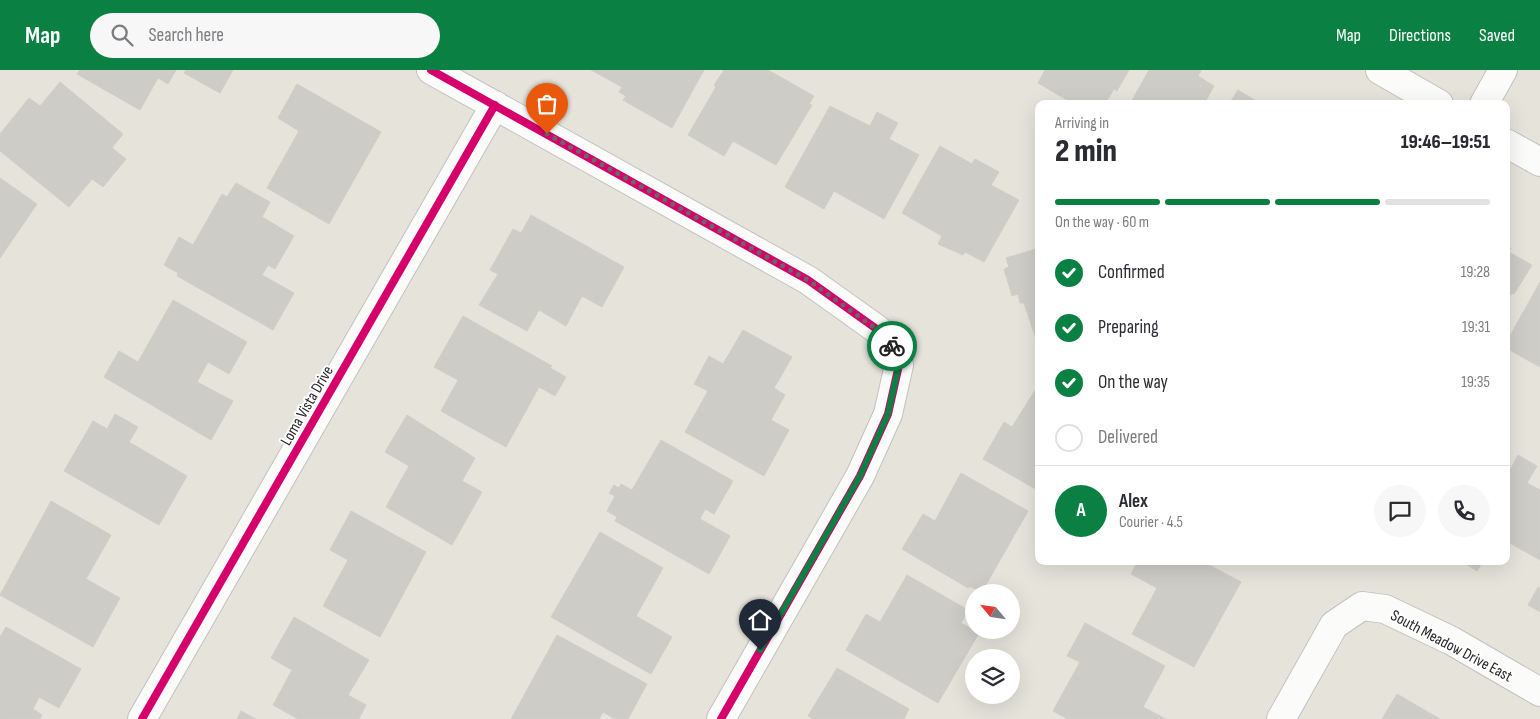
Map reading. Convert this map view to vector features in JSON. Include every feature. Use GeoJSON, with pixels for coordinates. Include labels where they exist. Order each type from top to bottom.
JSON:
{"type":"FeatureCollection","features":[{"type":"Feature","properties":{"kind":"street"},"geometry":{"type":"LineString","coordinates":[[431,70],[808,280],[878,330],[892,346],[899,364],[888,414],[860,476],[721,719]]}},
{"type":"Feature","properties":{"kind":"street"},"geometry":{"type":"LineString","coordinates":[[1380,70],[1432,100]]}},
{"type":"Feature","properties":{"kind":"street"},"geometry":{"type":"LineString","coordinates":[[1486,100],[1503,70]]}},
{"type":"Feature","properties":{"kind":"street","name":"Loma Vista Drive"},"geometry":{"type":"LineString","coordinates":[[142,719],[495,105]]}},
{"type":"Feature","properties":{"kind":"street"},"geometry":{"type":"LineString","coordinates":[[1510,145],[1540,162]]}},
{"type":"Feature","properties":{"kind":"street","name":"South Meadow Drive East"},"geometry":{"type":"LineString","coordinates":[[1281,719],[1334,625],[1362,606],[1385,609],[1452,642],[1540,692]]}},
{"type":"Feature","properties":{"kind":"building"},"geometry":{"type":"Polygon","coordinates":[[[80,70],[176,70],[168,84],[158,78],[140,110],[77,74],[80,70]]]}},
{"type":"Feature","properties":{"kind":"building"},"geometry":{"type":"Polygon","coordinates":[[[186,70],[233,70],[220,93],[184,73],[186,70]]]}},
{"type":"Feature","properties":{"kind":"building"},"geometry":{"type":"Polygon","coordinates":[[[591,70],[704,70],[672,128],[623,100],[626,96],[619,92],[622,87],[591,70]]]}},
{"type":"Feature","properties":{"kind":"building"},"geometry":{"type":"Polygon","coordinates":[[[724,70],[768,70],[814,96],[809,104],[812,105],[776,165],[733,141],[724,156],[688,135],[724,70]]]}},
{"type":"Feature","properties":{"kind":"building"},"geometry":{"type":"Polygon","coordinates":[[[1045,70],[1129,70],[1117,91],[1114,89],[1107,100],[1067,100],[1038,83],[1045,70]]]}},
{"type":"Feature","properties":{"kind":"building"},"geometry":{"type":"Polygon","coordinates":[[[1149,70],[1199,70],[1201,71],[1198,76],[1214,86],[1206,100],[1132,100],[1149,70]]]}},
{"type":"Feature","properties":{"kind":"building"},"geometry":{"type":"Polygon","coordinates":[[[60,82],[123,134],[112,148],[126,159],[103,187],[92,179],[69,207],[0,151],[0,134],[29,98],[40,106],[60,82]]]}},
{"type":"Feature","properties":{"kind":"building"},"geometry":{"type":"Polygon","coordinates":[[[297,84],[381,132],[329,224],[267,188],[299,131],[278,118],[297,84]]]}},
{"type":"Feature","properties":{"kind":"building"},"geometry":{"type":"Polygon","coordinates":[[[1238,90],[1254,100],[1232,100],[1238,90]]]}},
{"type":"Feature","properties":{"kind":"building"},"geometry":{"type":"Polygon","coordinates":[[[830,106],[870,126],[877,112],[898,123],[889,139],[919,155],[884,219],[834,191],[824,209],[785,187],[830,106]]]}},
{"type":"Feature","properties":{"kind":"building"},"geometry":{"type":"Polygon","coordinates":[[[940,146],[972,164],[975,159],[999,172],[991,185],[1019,200],[984,262],[965,252],[963,255],[938,244],[942,236],[902,213],[940,146]]]}},
{"type":"Feature","properties":{"kind":"building"},"geometry":{"type":"Polygon","coordinates":[[[0,178],[37,204],[0,258],[0,178]]]}},
{"type":"Feature","properties":{"kind":"building"},"geometry":{"type":"Polygon","coordinates":[[[236,183],[270,202],[262,217],[294,236],[275,269],[268,265],[262,275],[294,293],[273,330],[177,276],[178,273],[164,265],[179,237],[193,245],[222,194],[227,197],[236,183]]]}},
{"type":"Feature","properties":{"kind":"building"},"geometry":{"type":"Polygon","coordinates":[[[531,215],[624,267],[602,307],[582,296],[566,326],[539,310],[527,331],[479,305],[498,274],[490,270],[513,229],[521,233],[531,215]]]}},
{"type":"Feature","properties":{"kind":"building"},"geometry":{"type":"Polygon","coordinates":[[[1035,249],[1035,336],[1024,303],[1020,303],[1018,294],[1012,296],[1004,269],[1009,267],[1006,258],[1035,249]]]}},
{"type":"Feature","properties":{"kind":"building"},"geometry":{"type":"Polygon","coordinates":[[[1510,253],[1532,265],[1514,294],[1512,293],[1510,296],[1510,253]]]}},
{"type":"Feature","properties":{"kind":"building"},"geometry":{"type":"Polygon","coordinates":[[[1540,282],[1540,367],[1510,350],[1510,336],[1540,282]]]}},
{"type":"Feature","properties":{"kind":"building"},"geometry":{"type":"Polygon","coordinates":[[[173,300],[247,342],[229,374],[208,362],[197,382],[233,401],[211,440],[104,377],[119,351],[138,362],[173,300]]]}},
{"type":"Feature","properties":{"kind":"building"},"geometry":{"type":"Polygon","coordinates":[[[463,316],[552,366],[550,368],[566,377],[555,396],[539,387],[506,447],[441,411],[458,380],[434,367],[463,316]]]}},
{"type":"Feature","properties":{"kind":"building"},"geometry":{"type":"Polygon","coordinates":[[[743,330],[792,357],[774,388],[785,395],[771,420],[789,430],[764,476],[685,432],[708,391],[694,384],[709,356],[723,364],[743,330]]]}},
{"type":"Feature","properties":{"kind":"building"},"geometry":{"type":"Polygon","coordinates":[[[1035,390],[1035,489],[983,459],[1004,422],[1012,427],[1035,390]]]}},
{"type":"Feature","properties":{"kind":"building"},"geometry":{"type":"Polygon","coordinates":[[[115,414],[138,427],[129,442],[187,476],[159,525],[64,471],[93,421],[107,429],[115,414]]]}},
{"type":"Feature","properties":{"kind":"building"},"geometry":{"type":"Polygon","coordinates":[[[407,415],[475,458],[462,481],[482,492],[452,545],[386,507],[409,466],[385,452],[407,415]]]}},
{"type":"Feature","properties":{"kind":"building"},"geometry":{"type":"Polygon","coordinates":[[[661,440],[733,481],[714,514],[705,509],[700,519],[730,536],[709,574],[615,521],[617,517],[607,511],[615,496],[609,493],[614,485],[619,488],[621,484],[632,490],[661,440]]]}},
{"type":"Feature","properties":{"kind":"building"},"geometry":{"type":"Polygon","coordinates":[[[1518,455],[1537,466],[1527,483],[1540,490],[1540,560],[1510,543],[1510,470],[1518,455]]]}},
{"type":"Feature","properties":{"kind":"building"},"geometry":{"type":"Polygon","coordinates":[[[961,473],[1028,511],[987,584],[965,584],[965,586],[902,549],[923,514],[935,521],[961,473]]]}},
{"type":"Feature","properties":{"kind":"building"},"geometry":{"type":"Polygon","coordinates":[[[51,501],[111,535],[86,579],[120,598],[93,647],[0,595],[51,501]]]}},
{"type":"Feature","properties":{"kind":"building"},"geometry":{"type":"Polygon","coordinates":[[[351,511],[426,552],[380,637],[323,606],[348,560],[330,550],[351,511]]]}},
{"type":"Feature","properties":{"kind":"building"},"geometry":{"type":"Polygon","coordinates":[[[600,532],[663,568],[636,616],[672,637],[651,674],[551,617],[600,532]]]}},
{"type":"Feature","properties":{"kind":"building"},"geometry":{"type":"Polygon","coordinates":[[[1136,565],[1209,565],[1241,582],[1194,667],[1132,634],[1157,588],[1131,574],[1136,565]]]}},
{"type":"Feature","properties":{"kind":"building"},"geometry":{"type":"Polygon","coordinates":[[[1467,565],[1481,565],[1477,571],[1467,565]]]}},
{"type":"Feature","properties":{"kind":"building"},"geometry":{"type":"Polygon","coordinates":[[[907,575],[965,608],[965,616],[961,623],[965,625],[965,639],[975,639],[970,649],[965,649],[965,657],[938,703],[846,650],[866,614],[880,622],[907,575]]]}},
{"type":"Feature","properties":{"kind":"building"},"geometry":{"type":"Polygon","coordinates":[[[1538,587],[1540,588],[1540,612],[1528,605],[1538,587]]]}},
{"type":"Feature","properties":{"kind":"building"},"geometry":{"type":"Polygon","coordinates":[[[294,617],[369,660],[348,695],[366,705],[359,719],[298,719],[273,705],[292,670],[271,658],[294,617]]]}},
{"type":"Feature","properties":{"kind":"building"},"geometry":{"type":"Polygon","coordinates":[[[1085,623],[1165,666],[1143,707],[1166,719],[1068,719],[1053,711],[1080,662],[1067,656],[1085,623]]]}},
{"type":"Feature","properties":{"kind":"building"},"geometry":{"type":"Polygon","coordinates":[[[6,627],[81,669],[59,708],[39,697],[33,709],[42,715],[40,719],[0,719],[0,637],[6,627]]]}},
{"type":"Feature","properties":{"kind":"building"},"geometry":{"type":"Polygon","coordinates":[[[557,635],[647,684],[628,719],[615,719],[603,712],[599,719],[511,719],[557,635]]]}},
{"type":"Feature","properties":{"kind":"building"},"geometry":{"type":"Polygon","coordinates":[[[837,668],[909,709],[904,719],[813,719],[808,716],[837,668]]]}},
{"type":"Feature","properties":{"kind":"building"},"geometry":{"type":"Polygon","coordinates":[[[1397,694],[1440,719],[1382,719],[1397,694]]]}},
{"type":"Feature","properties":{"kind":"building"},"geometry":{"type":"Polygon","coordinates":[[[241,711],[256,719],[237,719],[241,711]]]}},
{"type":"Feature","properties":{"kind":"cycle path"},"geometry":{"type":"LineString","coordinates":[[431,70],[808,280],[878,330],[892,345],[899,365],[888,414],[860,476],[721,719]]}},
{"type":"Feature","properties":{"kind":"cycle path"},"geometry":{"type":"LineString","coordinates":[[142,719],[495,105]]}},
{"type":"Feature","properties":{"kind":"way so far"},"geometry":{"type":"LineString","coordinates":[[547,134],[808,280],[878,330],[892,346]]}},
{"type":"Feature","properties":{"kind":"route"},"geometry":{"type":"LineString","coordinates":[[760,650],[860,476],[888,414],[899,364],[892,346]]}}]}
